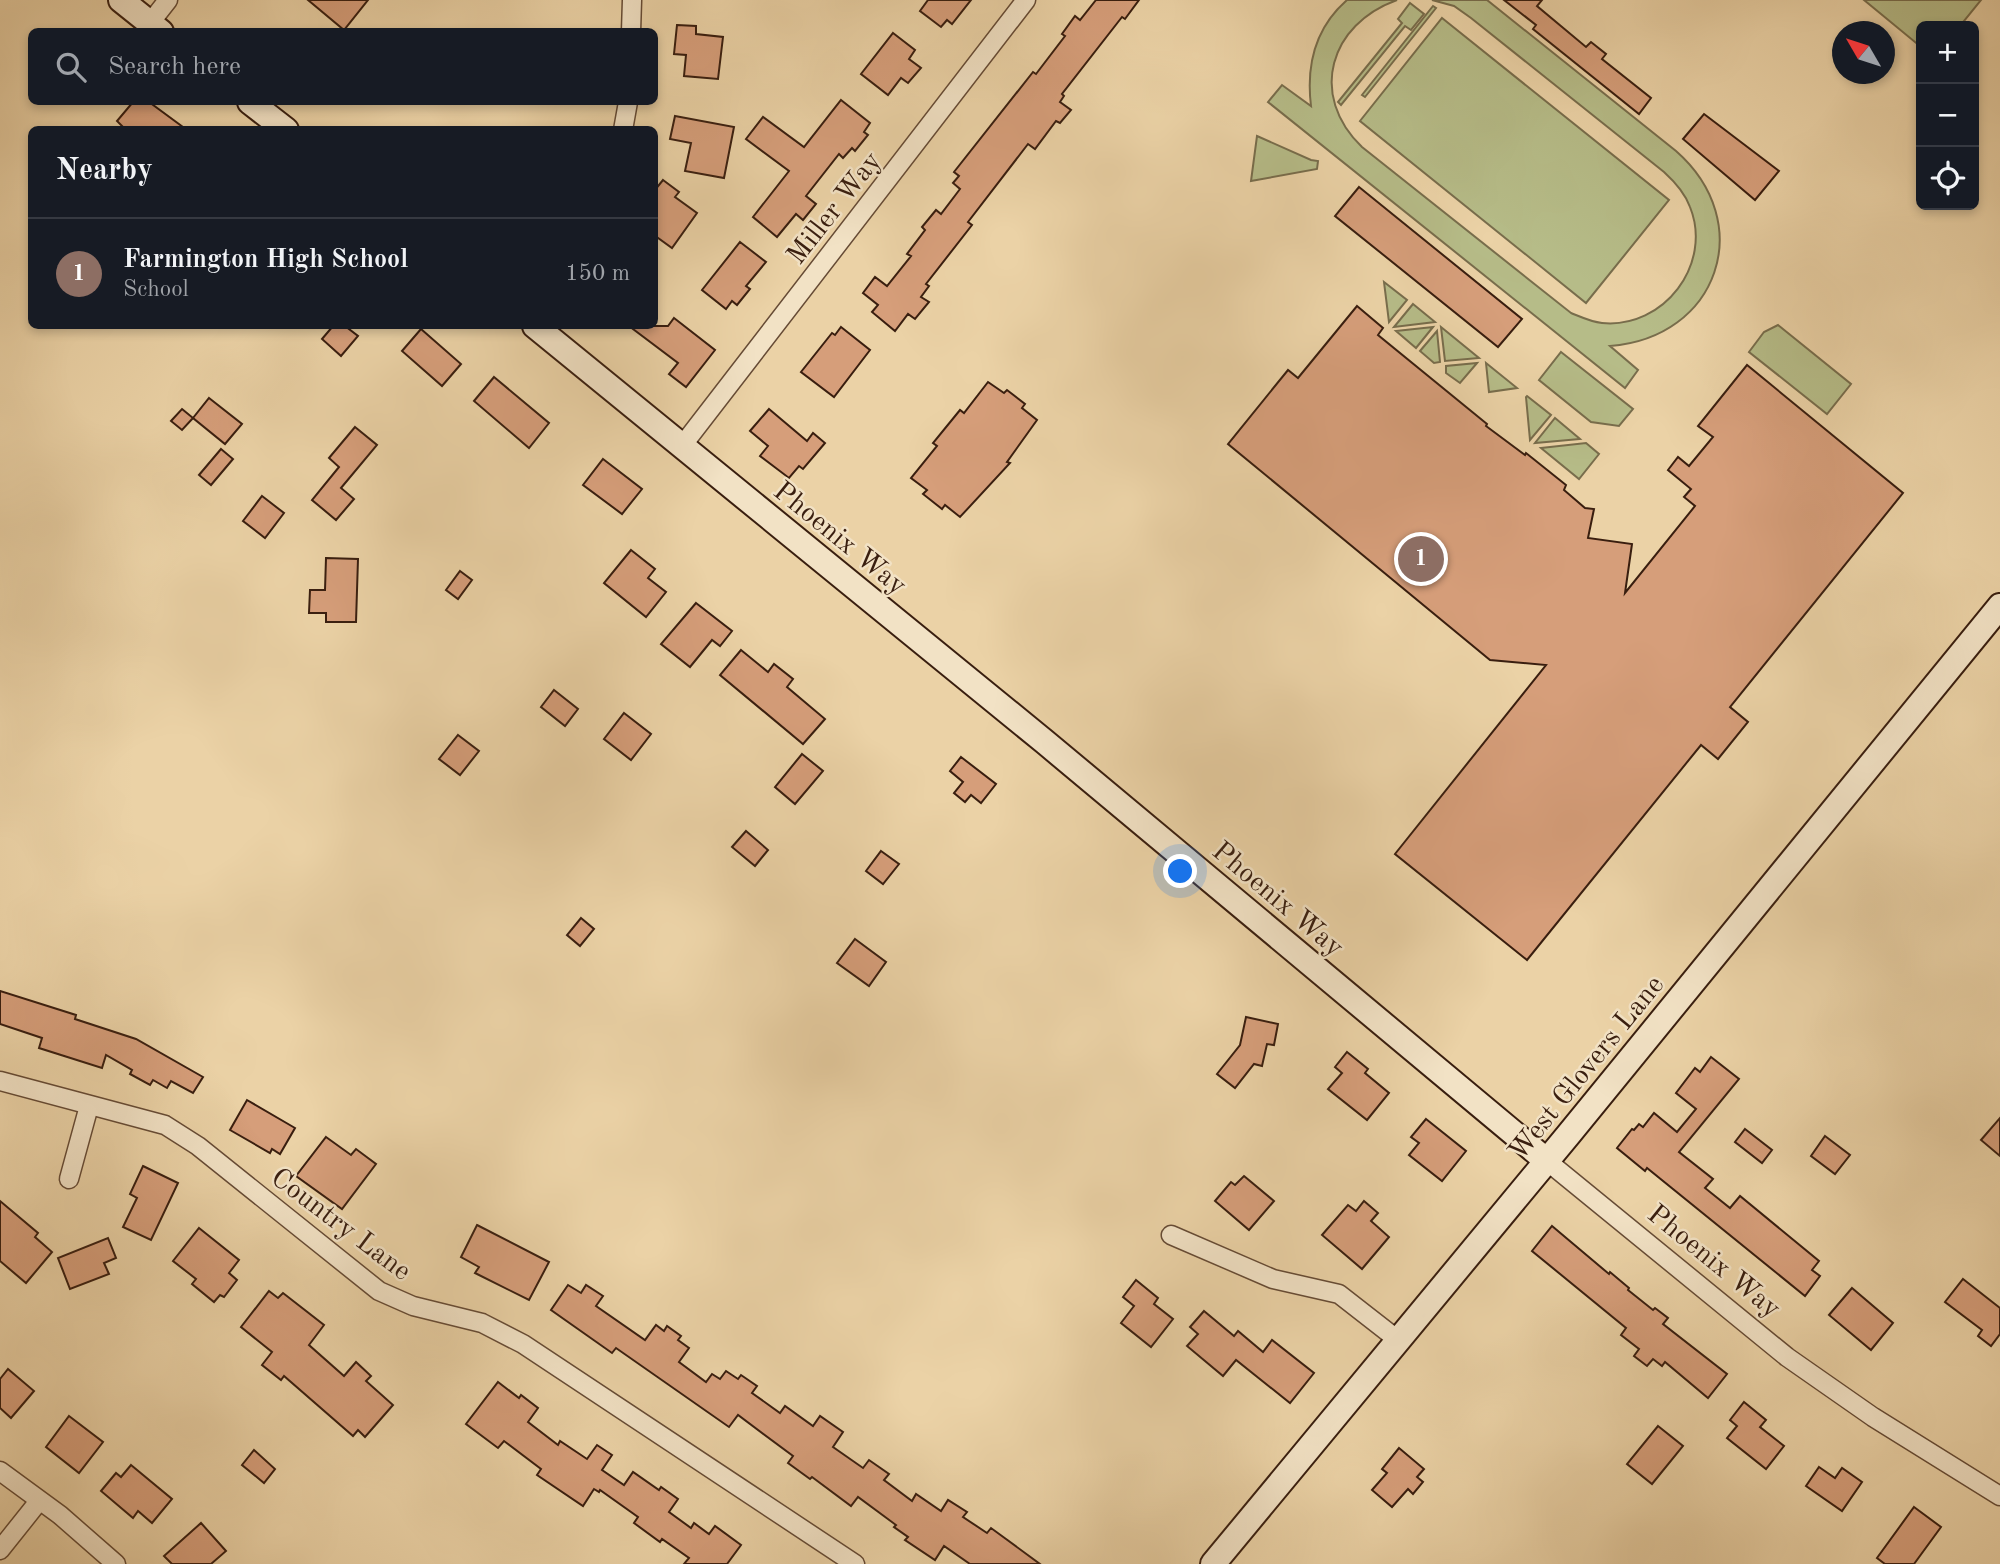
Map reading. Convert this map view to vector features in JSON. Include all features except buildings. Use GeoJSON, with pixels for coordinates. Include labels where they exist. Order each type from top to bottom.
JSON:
{"type":"FeatureCollection","features":[{"type":"Feature","properties":{"kind":"street"},"geometry":{"type":"LineString","coordinates":[[121,0],[156,27],[168,0]]}},
{"type":"Feature","properties":{"kind":"street"},"geometry":{"type":"LineString","coordinates":[[632,0],[632,28]]}},
{"type":"Feature","properties":{"kind":"street","name":"Miller Way"},"geometry":{"type":"LineString","coordinates":[[682,446],[1026,0]]}},
{"type":"Feature","properties":{"kind":"street"},"geometry":{"type":"LineString","coordinates":[[254,105],[281,126]]}},
{"type":"Feature","properties":{"kind":"street"},"geometry":{"type":"LineString","coordinates":[[624,126],[627,105]]}},
{"type":"Feature","properties":{"kind":"street","name":"Phoenix Way"},"geometry":{"type":"LineString","coordinates":[[538,329],[1045,741],[1547,1161],[1787,1357],[1872,1418],[2000,1496]]}},
{"type":"Feature","properties":{"kind":"street","name":"West Glovers Lane"},"geometry":{"type":"LineString","coordinates":[[1213,1564],[1996,618]]}},
{"type":"Feature","properties":{"kind":"street","name":"Country Lane"},"geometry":{"type":"LineString","coordinates":[[0,1081],[165,1125],[198,1146],[379,1291],[413,1306],[481,1323],[523,1344],[855,1564]]}},
{"type":"Feature","properties":{"kind":"street"},"geometry":{"type":"LineString","coordinates":[[69,1179],[89,1106]]}},
{"type":"Feature","properties":{"kind":"street"},"geometry":{"type":"LineString","coordinates":[[1171,1235],[1273,1279],[1339,1294],[1398,1340]]}},
{"type":"Feature","properties":{"kind":"street"},"geometry":{"type":"LineString","coordinates":[[0,1471],[60,1515],[116,1564]]}},
{"type":"Feature","properties":{"kind":"street"},"geometry":{"type":"LineString","coordinates":[[0,1550],[39,1501]]}},
{"type":"Feature","properties":{"kind":"green space"},"geometry":{"type":"Polygon","coordinates":[[[1347,0],[1397,0],[1374,11],[1356,26],[1342,43],[1334,63],[1332,84],[1335,105],[1345,127],[1362,147],[1571,313],[1602,323],[1625,322],[1645,315],[1663,304],[1678,289],[1689,270],[1695,250],[1695,229],[1688,202],[1664,172],[1471,18],[1454,6],[1432,0],[1487,0],[1676,151],[1701,180],[1715,211],[1720,242],[1714,272],[1700,300],[1677,322],[1647,338],[1610,346],[1638,370],[1625,388],[1268,102],[1282,85],[1311,106],[1310,76],[1315,48],[1327,23],[1347,0]]]}},
{"type":"Feature","properties":{"kind":"green space"},"geometry":{"type":"Polygon","coordinates":[[[1864,0],[1981,0],[1964,21],[1916,21],[1916,43],[1895,26],[1895,21],[1889,21],[1864,0]]]}},
{"type":"Feature","properties":{"kind":"green space"},"geometry":{"type":"Polygon","coordinates":[[[1410,3],[1424,14],[1411,30],[1405,26],[1341,105],[1338,102],[1402,23],[1398,19],[1410,3]]]}},
{"type":"Feature","properties":{"kind":"green space"},"geometry":{"type":"Polygon","coordinates":[[[1433,6],[1436,8],[1365,97],[1362,95],[1433,6]]]}},
{"type":"Feature","properties":{"kind":"green space"},"geometry":{"type":"Polygon","coordinates":[[[1442,18],[1669,200],[1586,303],[1360,121],[1442,18]]]}},
{"type":"Feature","properties":{"kind":"green space"},"geometry":{"type":"Polygon","coordinates":[[[1257,136],[1318,161],[1317,169],[1251,181],[1257,136]]]}},
{"type":"Feature","properties":{"kind":"green space"},"geometry":{"type":"Polygon","coordinates":[[[1384,282],[1407,300],[1389,322],[1384,282]]]}},
{"type":"Feature","properties":{"kind":"green space"},"geometry":{"type":"Polygon","coordinates":[[[1413,304],[1435,322],[1394,327],[1413,304]]]}},
{"type":"Feature","properties":{"kind":"green space"},"geometry":{"type":"Polygon","coordinates":[[[1778,325],[1851,384],[1827,414],[1749,352],[1764,332],[1778,325]]]}},
{"type":"Feature","properties":{"kind":"green space"},"geometry":{"type":"Polygon","coordinates":[[[1433,327],[1416,348],[1396,331],[1433,327]]]}},
{"type":"Feature","properties":{"kind":"green space"},"geometry":{"type":"Polygon","coordinates":[[[1441,327],[1479,358],[1445,361],[1441,327]]]}},
{"type":"Feature","properties":{"kind":"green space"},"geometry":{"type":"Polygon","coordinates":[[[1437,331],[1440,362],[1434,363],[1420,351],[1437,331]]]}},
{"type":"Feature","properties":{"kind":"green space"},"geometry":{"type":"Polygon","coordinates":[[[1561,352],[1633,409],[1619,426],[1591,422],[1539,380],[1561,352]]]}},
{"type":"Feature","properties":{"kind":"green space"},"geometry":{"type":"Polygon","coordinates":[[[1477,363],[1460,383],[1446,373],[1446,366],[1477,363]]]}},
{"type":"Feature","properties":{"kind":"green space"},"geometry":{"type":"Polygon","coordinates":[[[1486,363],[1517,388],[1489,392],[1486,363]]]}},
{"type":"Feature","properties":{"kind":"green space"},"geometry":{"type":"Polygon","coordinates":[[[1526,397],[1551,415],[1530,440],[1526,397]]]}},
{"type":"Feature","properties":{"kind":"green space"},"geometry":{"type":"Polygon","coordinates":[[[1555,418],[1580,439],[1535,443],[1555,418]]]}},
{"type":"Feature","properties":{"kind":"green space"},"geometry":{"type":"Polygon","coordinates":[[[1586,443],[1599,454],[1579,479],[1541,448],[1586,443]]]}},
{"type":"Feature","properties":{"kind":"place","name":"Farmington High School"},"geometry":{"type":"Point","coordinates":[1421,559]}}]}
